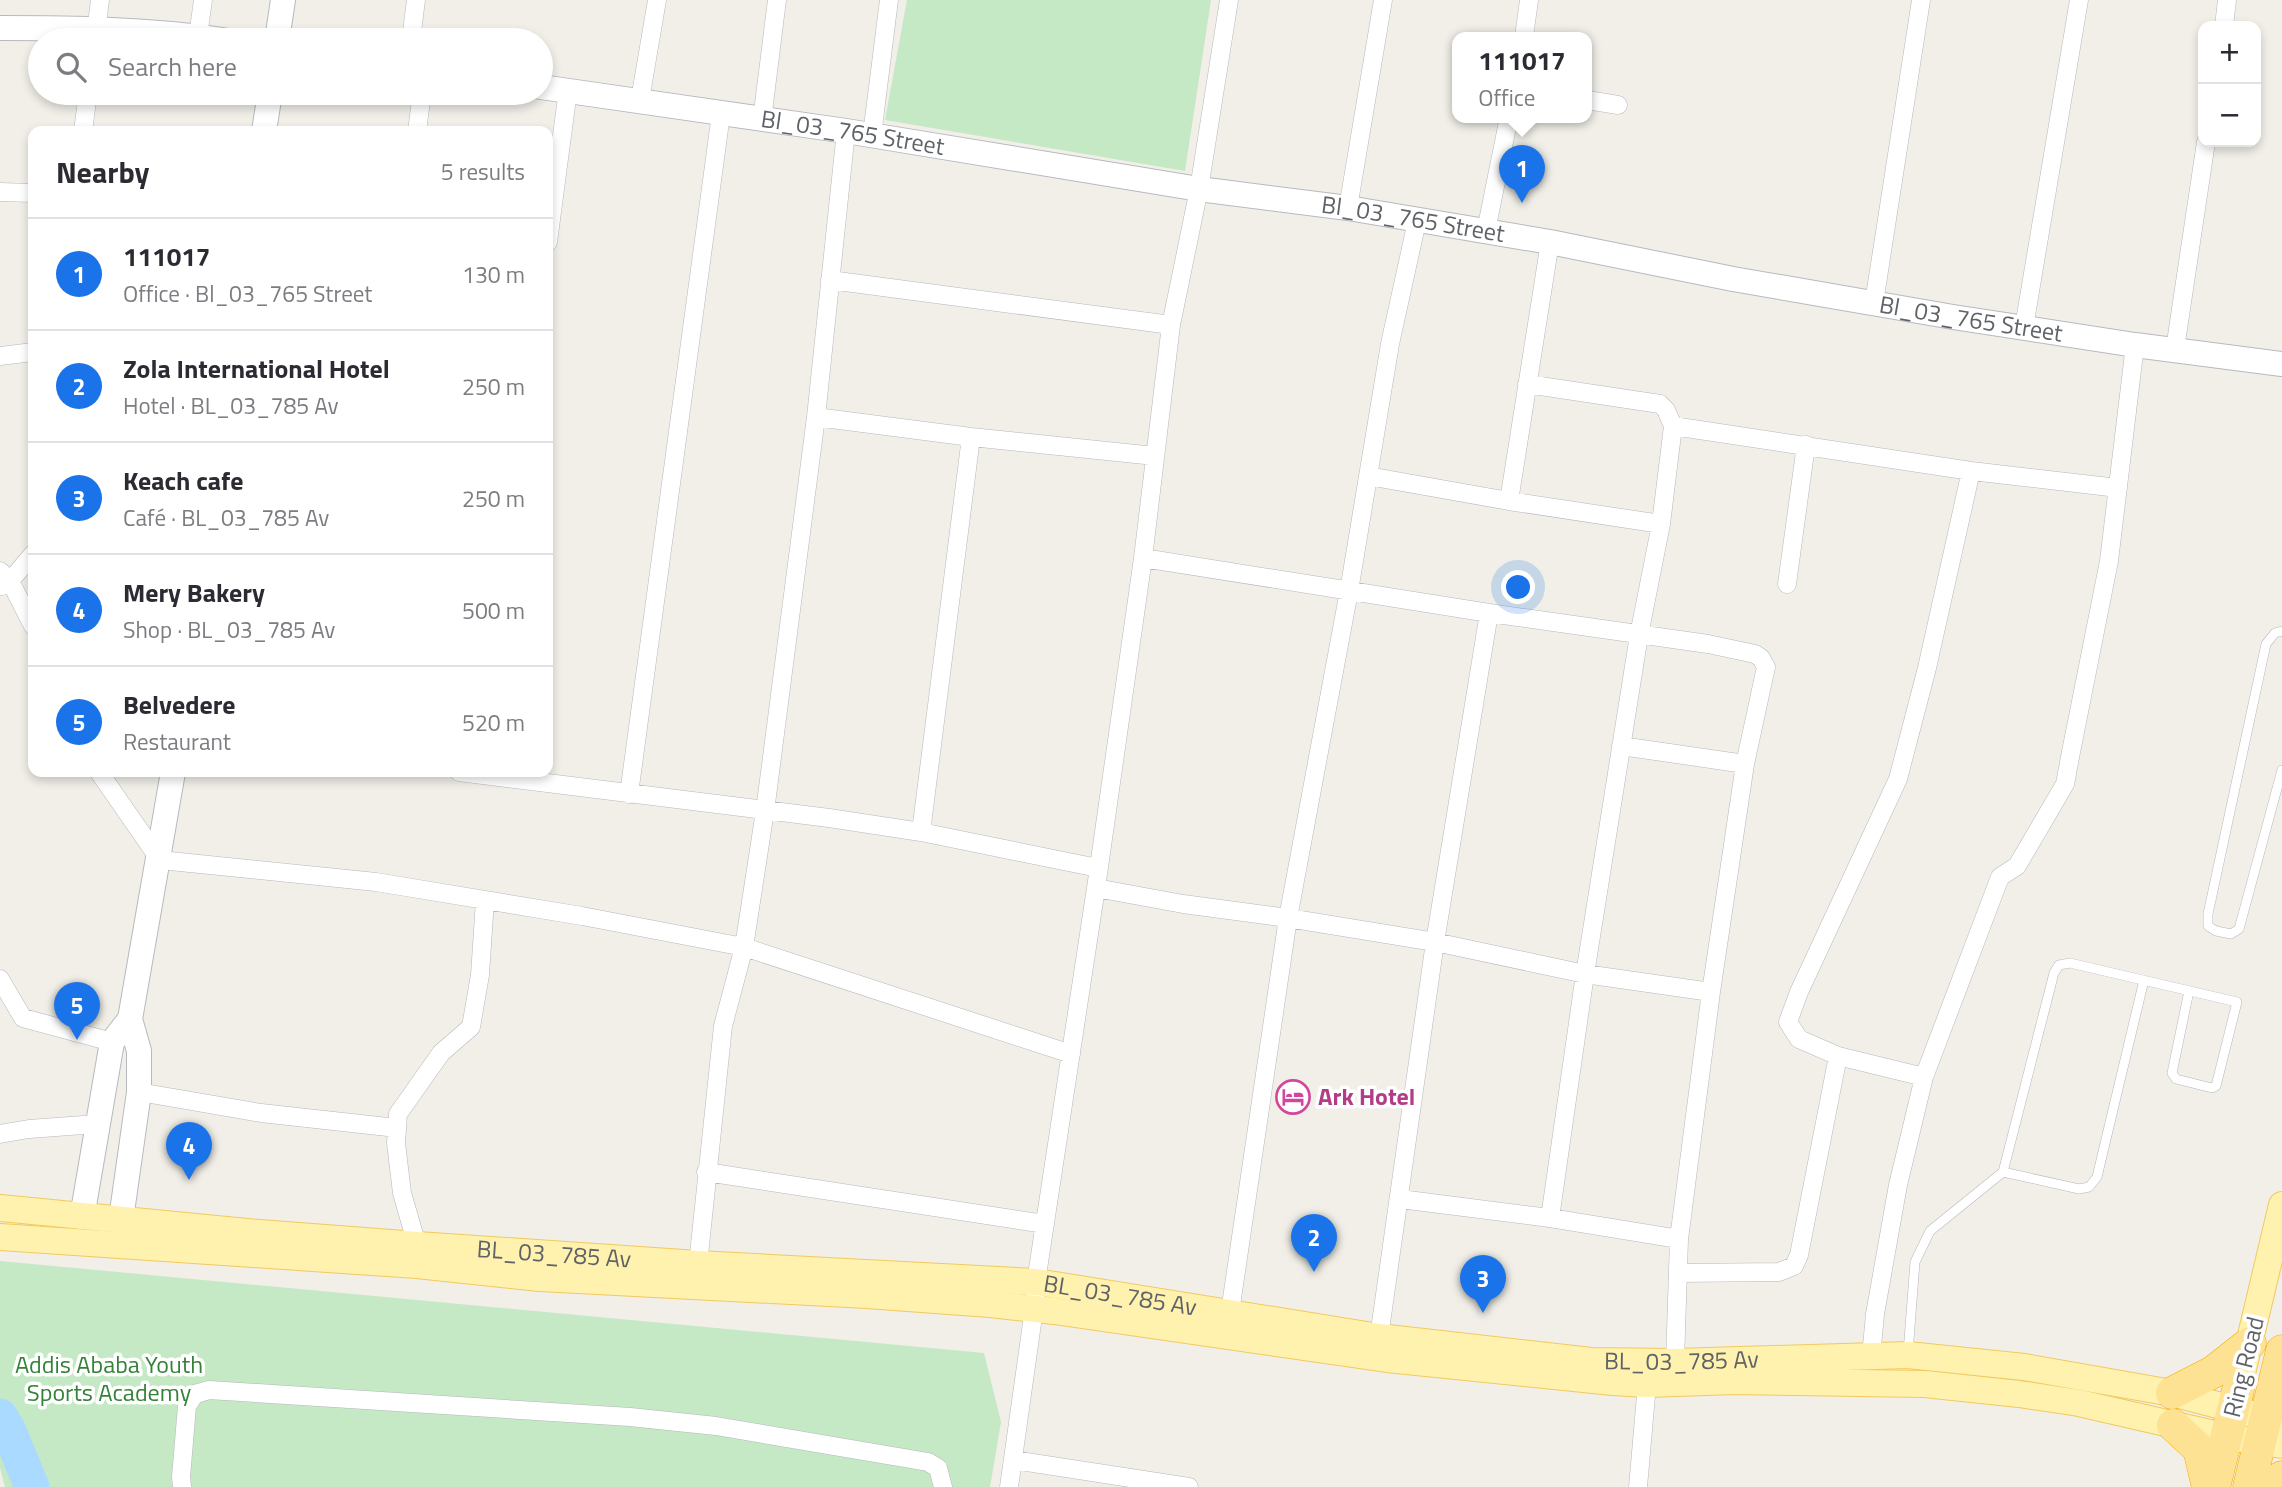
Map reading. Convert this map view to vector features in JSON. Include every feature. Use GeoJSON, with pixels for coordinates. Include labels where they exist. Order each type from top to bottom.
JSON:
{"type":"FeatureCollection","features":[{"type":"Feature","properties":{"kind":"highway"},"geometry":{"type":"LineString","coordinates":[[2172,1393],[2213,1372],[2250,1343]]}},
{"type":"Feature","properties":{"kind":"highway","name":"Ring Road"},"geometry":{"type":"LineString","coordinates":[[2249,1487],[2273,1431],[2282,1352]]}},
{"type":"Feature","properties":{"kind":"highway","name":"Ring Road"},"geometry":{"type":"LineString","coordinates":[[2214,1487],[2233,1411]]}},
{"type":"Feature","properties":{"kind":"highway"},"geometry":{"type":"LineString","coordinates":[[2173,1425],[2199,1449],[2208,1487]]}},
{"type":"Feature","properties":{"kind":"highway"},"geometry":{"type":"LineString","coordinates":[[2267,1487],[2282,1476]]}},
{"type":"Feature","properties":{"kind":"main road","name":"Ring Road"},"geometry":{"type":"LineString","coordinates":[[2233,1411],[2282,1205]]}},
{"type":"Feature","properties":{"kind":"main road","name":"BL_03_785 Av"},"geometry":{"type":"LineString","coordinates":[[0,1208],[259,1233],[417,1255],[540,1278],[867,1295],[1034,1309],[1387,1359],[1647,1384],[1734,1381],[1925,1384],[2079,1403],[2173,1425],[2233,1411]]}},
{"type":"Feature","properties":{"kind":"main road","name":"BL_03_785 Av"},"geometry":{"type":"LineString","coordinates":[[0,1237],[698,1264],[1035,1282],[1379,1336],[1591,1361],[1675,1362],[1908,1355],[2024,1367],[2172,1393],[2233,1411]]}},
{"type":"Feature","properties":{"kind":"main road"},"geometry":{"type":"LineString","coordinates":[[2233,1411],[2273,1431]]}},
{"type":"Feature","properties":{"kind":"street"},"geometry":{"type":"LineString","coordinates":[[97,28],[100,0]]}},
{"type":"Feature","properties":{"kind":"street"},"geometry":{"type":"LineString","coordinates":[[199,28],[203,0]]}},
{"type":"Feature","properties":{"kind":"street"},"geometry":{"type":"LineString","coordinates":[[279,28],[283,0]]}},
{"type":"Feature","properties":{"kind":"street"},"geometry":{"type":"LineString","coordinates":[[412,28],[416,0]]}},
{"type":"Feature","properties":{"kind":"street"},"geometry":{"type":"LineString","coordinates":[[640,100],[657,0]]}},
{"type":"Feature","properties":{"kind":"street"},"geometry":{"type":"LineString","coordinates":[[762,120],[777,0]]}},
{"type":"Feature","properties":{"kind":"street"},"geometry":{"type":"LineString","coordinates":[[872,135],[888,0]]}},
{"type":"Feature","properties":{"kind":"street"},"geometry":{"type":"LineString","coordinates":[[1009,1487],[1034,1309],[1035,1282],[1096,888],[1143,558],[1171,325],[1199,190],[1230,0]]}},
{"type":"Feature","properties":{"kind":"street"},"geometry":{"type":"LineString","coordinates":[[1348,208],[1383,0]]}},
{"type":"Feature","properties":{"kind":"street"},"geometry":{"type":"LineString","coordinates":[[1525,32],[1529,0]]}},
{"type":"Feature","properties":{"kind":"street"},"geometry":{"type":"LineString","coordinates":[[1874,303],[1921,0]]}},
{"type":"Feature","properties":{"kind":"street"},"geometry":{"type":"LineString","coordinates":[[2024,327],[2079,0]]}},
{"type":"Feature","properties":{"kind":"street"},"geometry":{"type":"LineString","coordinates":[[2225,21],[2228,0]]}},
{"type":"Feature","properties":{"kind":"street"},"geometry":{"type":"LineString","coordinates":[[0,28],[28,30]]}},
{"type":"Feature","properties":{"kind":"street","name":"Bl_03_765 Street"},"geometry":{"type":"LineString","coordinates":[[553,88],[872,135],[1199,190],[1348,208],[1549,242],[1733,279],[1874,303],[2134,345],[2282,364]]}},
{"type":"Feature","properties":{"kind":"street"},"geometry":{"type":"LineString","coordinates":[[553,204],[568,90]]}},
{"type":"Feature","properties":{"kind":"street"},"geometry":{"type":"LineString","coordinates":[[1592,101],[1618,105]]}},
{"type":"Feature","properties":{"kind":"street"},"geometry":{"type":"LineString","coordinates":[[84,126],[86,105]]}},
{"type":"Feature","properties":{"kind":"street"},"geometry":{"type":"LineString","coordinates":[[265,126],[268,105]]}},
{"type":"Feature","properties":{"kind":"street"},"geometry":{"type":"LineString","coordinates":[[417,126],[420,105]]}},
{"type":"Feature","properties":{"kind":"street"},"geometry":{"type":"LineString","coordinates":[[629,794],[720,114]]}},
{"type":"Feature","properties":{"kind":"street"},"geometry":{"type":"LineString","coordinates":[[1486,231],[1508,123]]}},
{"type":"Feature","properties":{"kind":"street"},"geometry":{"type":"LineString","coordinates":[[698,1264],[723,1026],[744,947],[765,811],[816,417],[846,131]]}},
{"type":"Feature","properties":{"kind":"street"},"geometry":{"type":"LineString","coordinates":[[2175,349],[2205,147]]}},
{"type":"Feature","properties":{"kind":"street"},"geometry":{"type":"LineString","coordinates":[[0,192],[28,193]]}},
{"type":"Feature","properties":{"kind":"street"},"geometry":{"type":"LineString","coordinates":[[1230,1312],[1288,918],[1349,591],[1390,344],[1417,221]]}},
{"type":"Feature","properties":{"kind":"street"},"geometry":{"type":"LineString","coordinates":[[1509,501],[1549,242]]}},
{"type":"Feature","properties":{"kind":"street"},"geometry":{"type":"LineString","coordinates":[[830,280],[1171,325]]}},
{"type":"Feature","properties":{"kind":"street"},"geometry":{"type":"LineString","coordinates":[[1871,1357],[1875,1314],[1898,1185],[1924,1077],[2000,877],[2017,866],[2065,784],[2109,561],[2134,345]]}},
{"type":"Feature","properties":{"kind":"street"},"geometry":{"type":"LineString","coordinates":[[0,356],[28,353]]}},
{"type":"Feature","properties":{"kind":"street"},"geometry":{"type":"LineString","coordinates":[[1527,384],[1660,404],[1666,410],[1673,426],[1661,524],[1621,746],[1550,1219]]}},
{"type":"Feature","properties":{"kind":"street"},"geometry":{"type":"LineString","coordinates":[[816,417],[971,437],[1155,456]]}},
{"type":"Feature","properties":{"kind":"street"},"geometry":{"type":"LineString","coordinates":[[1673,426],[1971,471],[2118,488]]}},
{"type":"Feature","properties":{"kind":"street"},"geometry":{"type":"LineString","coordinates":[[921,832],[971,437]]}},
{"type":"Feature","properties":{"kind":"street"},"geometry":{"type":"LineString","coordinates":[[1787,584],[1806,445]]}},
{"type":"Feature","properties":{"kind":"street"},"geometry":{"type":"LineString","coordinates":[[1924,1077],[1838,1056],[1799,1039],[1788,1022],[1799,992],[1898,779],[1918,706],[1971,471]]}},
{"type":"Feature","properties":{"kind":"street"},"geometry":{"type":"LineString","coordinates":[[1368,476],[1661,524]]}},
{"type":"Feature","properties":{"kind":"street"},"geometry":{"type":"LineString","coordinates":[[28,558],[3,580],[28,618]]}},
{"type":"Feature","properties":{"kind":"street"},"geometry":{"type":"LineString","coordinates":[[1143,558],[1708,645],[1755,654],[1765,662],[1745,764],[1711,992],[1679,1240],[1675,1362]]}},
{"type":"Feature","properties":{"kind":"street"},"geometry":{"type":"LineString","coordinates":[[1379,1336],[1434,942],[1489,613]]}},
{"type":"Feature","properties":{"kind":"street"},"geometry":{"type":"LineString","coordinates":[[1621,746],[1745,764]]}},
{"type":"Feature","properties":{"kind":"street"},"geometry":{"type":"LineString","coordinates":[[102,777],[160,860],[376,882],[744,947],[1071,1054]]}},
{"type":"Feature","properties":{"kind":"street"},"geometry":{"type":"LineString","coordinates":[[121,1219],[139,1092],[139,1051],[130,1019],[160,860],[172,777]]}},
{"type":"Feature","properties":{"kind":"street"},"geometry":{"type":"LineString","coordinates":[[507,777],[921,832],[1098,868]]}},
{"type":"Feature","properties":{"kind":"street"},"geometry":{"type":"LineString","coordinates":[[1096,888],[1182,904],[1434,942],[1585,974],[1711,992]]}},
{"type":"Feature","properties":{"kind":"street"},"geometry":{"type":"LineString","coordinates":[[417,1255],[402,1194],[396,1143],[398,1114],[441,1053],[471,1027],[480,975],[485,900]]}},
{"type":"Feature","properties":{"kind":"street"},"geometry":{"type":"LineString","coordinates":[[0,979],[23,1018],[112,1042]]}},
{"type":"Feature","properties":{"kind":"street"},"geometry":{"type":"LineString","coordinates":[[82,1217],[112,1042],[130,1019]]}},
{"type":"Feature","properties":{"kind":"street"},"geometry":{"type":"LineString","coordinates":[[1678,1273],[1779,1272],[1794,1266],[1799,1255],[1838,1056]]}},
{"type":"Feature","properties":{"kind":"street"},"geometry":{"type":"LineString","coordinates":[[139,1092],[261,1113],[397,1128]]}},
{"type":"Feature","properties":{"kind":"street"},"geometry":{"type":"LineString","coordinates":[[0,1134],[97,1124]]}},
{"type":"Feature","properties":{"kind":"street"},"geometry":{"type":"LineString","coordinates":[[706,1172],[1045,1223]]}},
{"type":"Feature","properties":{"kind":"street"},"geometry":{"type":"LineString","coordinates":[[1400,1199],[1679,1240]]}},
{"type":"Feature","properties":{"kind":"street"},"geometry":{"type":"LineString","coordinates":[[1638,1487],[1647,1384]]}},
{"type":"Feature","properties":{"kind":"street"},"geometry":{"type":"LineString","coordinates":[[182,1487],[187,1406],[195,1394],[209,1390],[716,1426],[928,1462],[938,1468],[943,1487]]}},
{"type":"Feature","properties":{"kind":"street"},"geometry":{"type":"LineString","coordinates":[[1013,1460],[1189,1487]]}},
{"type":"Feature","properties":{"kind":"lane"},"geometry":{"type":"LineString","coordinates":[[2282,631],[2275,633],[2266,644],[2242,753],[2208,914],[2208,926],[2216,931],[2231,934],[2239,929],[2282,770]]}},
{"type":"Feature","properties":{"kind":"lane"},"geometry":{"type":"LineString","coordinates":[[1908,1355],[1915,1262],[1930,1231],[2003,1172],[2054,973],[2059,965],[2070,963],[2189,990],[2237,1002],[2216,1086],[2212,1088],[2176,1079],[2172,1073],[2189,990]]}},
{"type":"Feature","properties":{"kind":"lane"},"geometry":{"type":"LineString","coordinates":[[2003,1172],[2079,1189],[2089,1187],[2097,1177],[2144,980]]}},
{"type":"Feature","properties":{"kind":"green space"},"geometry":{"type":"Polygon","coordinates":[[[907,0],[1211,0],[1185,171],[885,120],[907,0]]]}},
{"type":"Feature","properties":{"kind":"green space","name":"Addis Ababa Youth Sports Academy"},"geometry":{"type":"Polygon","coordinates":[[[0,1261],[984,1353],[1001,1422],[990,1487],[5,1487],[0,1468],[0,1261]]]}},
{"type":"Feature","properties":{"kind":"waterway"},"geometry":{"type":"LineString","coordinates":[[0,1416],[32,1487]]}},
{"type":"Feature","properties":{"kind":"place","name":"111017"},"geometry":{"type":"Point","coordinates":[1522,203]}},
{"type":"Feature","properties":{"kind":"place","name":"Belvedere"},"geometry":{"type":"Point","coordinates":[77,1040]}},
{"type":"Feature","properties":{"kind":"place","name":"Ark Hotel"},"geometry":{"type":"Point","coordinates":[1293,1097]}},
{"type":"Feature","properties":{"kind":"place","name":"Mery Bakery"},"geometry":{"type":"Point","coordinates":[189,1180]}},
{"type":"Feature","properties":{"kind":"place","name":"Zola International Hotel"},"geometry":{"type":"Point","coordinates":[1314,1272]}},
{"type":"Feature","properties":{"kind":"place","name":"Keach cafe"},"geometry":{"type":"Point","coordinates":[1483,1313]}}]}
